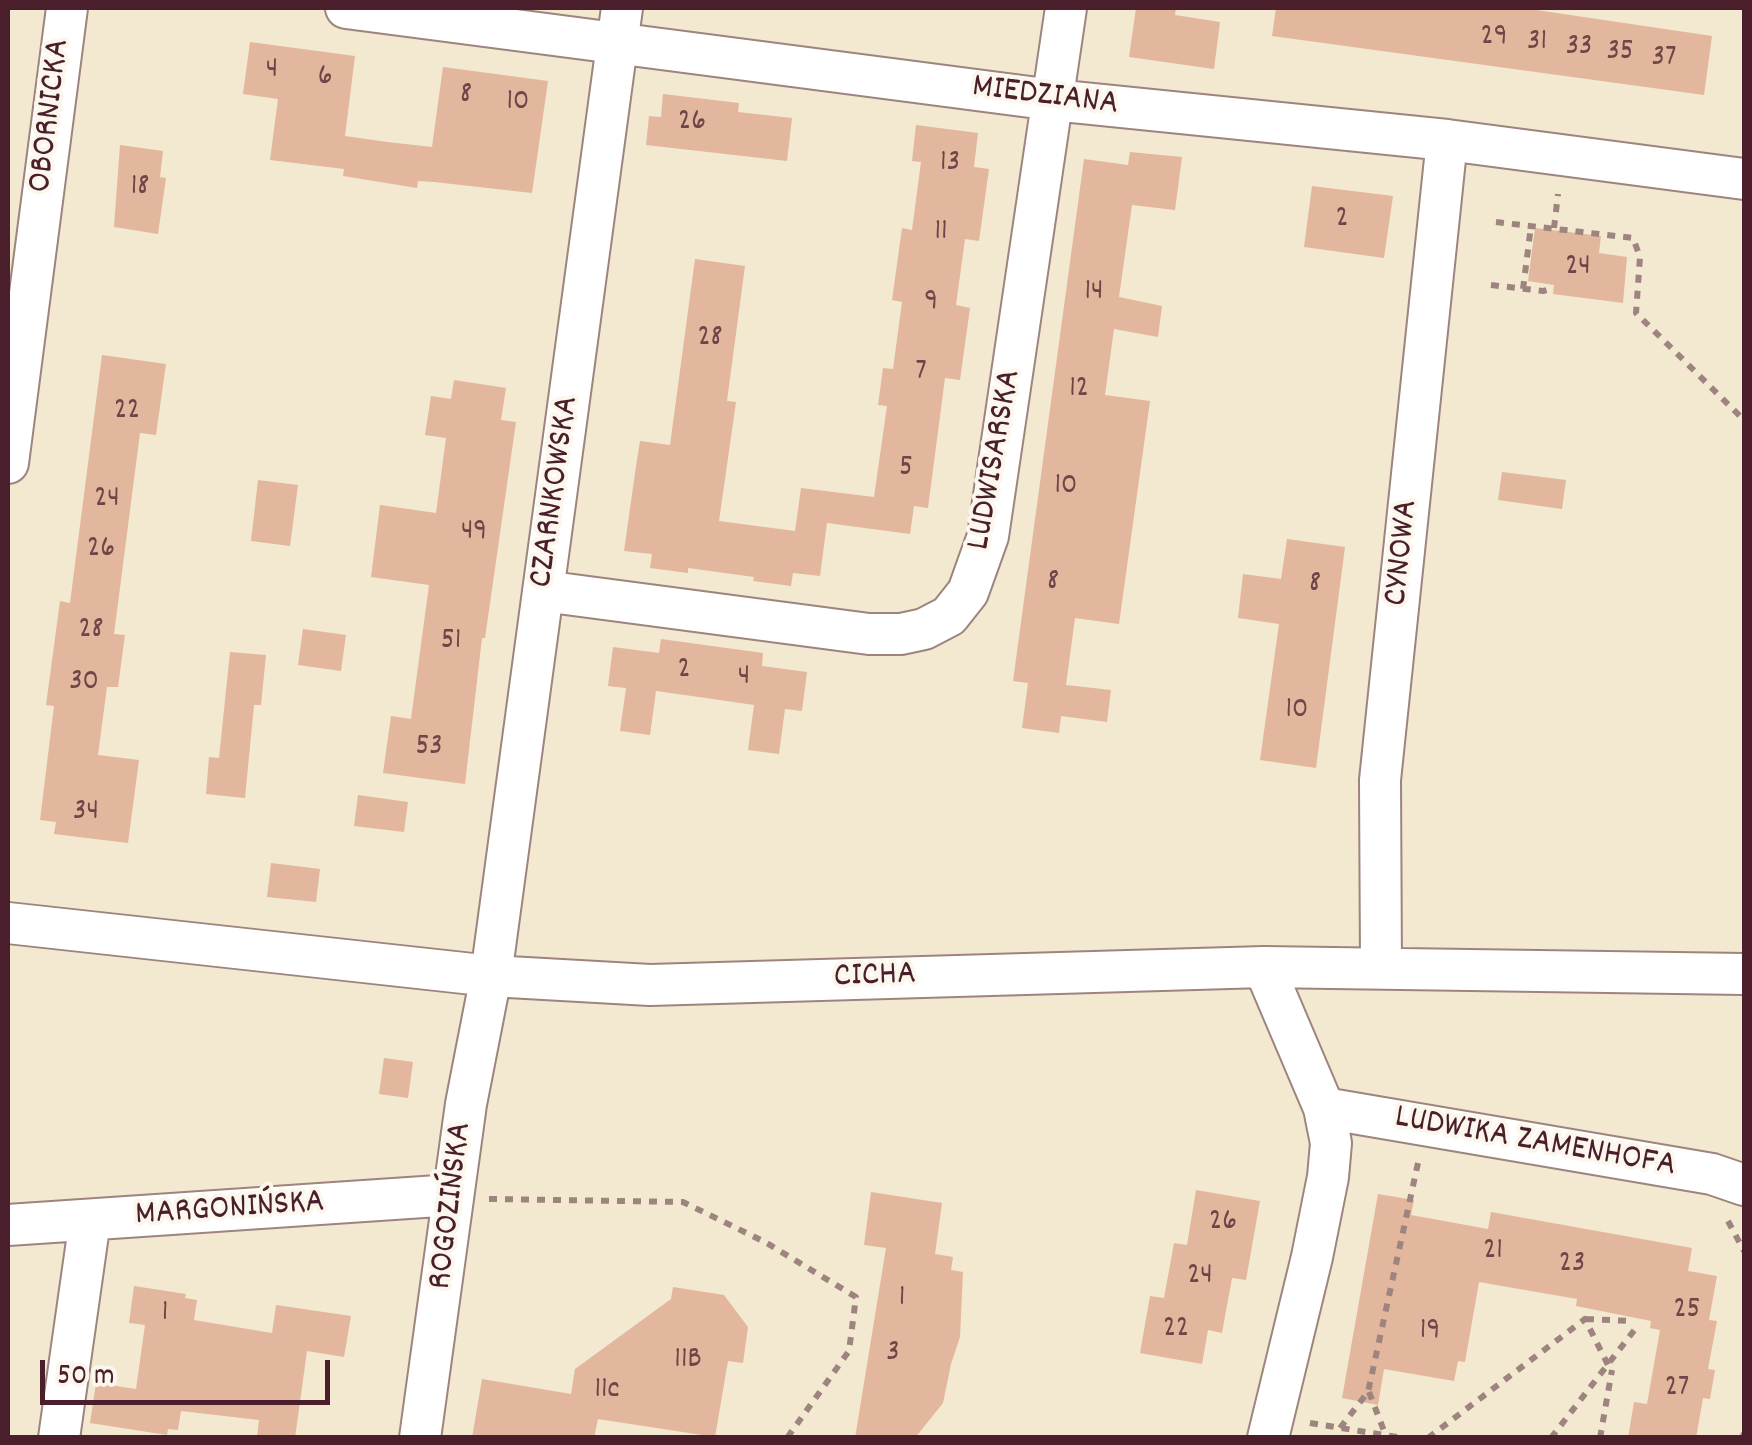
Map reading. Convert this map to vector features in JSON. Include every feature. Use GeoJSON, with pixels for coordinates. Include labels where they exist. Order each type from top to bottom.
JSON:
{"type":"FeatureCollection","features":[{"type":"Feature","properties":{"kind":"street","name":"OBORNICKA"},"geometry":{"type":"LineString","coordinates":[[8,463],[66,8]]}},
{"type":"Feature","properties":{"kind":"street","name":"MIEDZIANA"},"geometry":{"type":"LineString","coordinates":[[346,8],[620,26],[1053,100],[1448,140],[1744,179]]}},
{"type":"Feature","properties":{"kind":"street","name":"LUDWISARSKA"},"geometry":{"type":"LineString","coordinates":[[544,591],[869,634],[902,634],[924,629],[949,616],[968,592],[988,536],[1066,8]]}},
{"type":"Feature","properties":{"kind":"street","name":"CZARNKOWSKA"},"geometry":{"type":"LineString","coordinates":[[491,976],[620,26]]}},
{"type":"Feature","properties":{"kind":"street","name":"CYNOWA"},"geometry":{"type":"LineString","coordinates":[[1380,967],[1380,780],[1448,140]]}},
{"type":"Feature","properties":{"kind":"street","name":"CICHA"},"geometry":{"type":"LineString","coordinates":[[8,923],[491,976],[650,985],[1264,966],[1744,974]]}},
{"type":"Feature","properties":{"kind":"street"},"geometry":{"type":"LineString","coordinates":[[1264,966],[1324,1108],[1331,1143],[1328,1177],[1270,1428]]}},
{"type":"Feature","properties":{"kind":"street","name":"ROGOZIŃSKA"},"geometry":{"type":"LineString","coordinates":[[420,1438],[452,1195],[491,976]]}},
{"type":"Feature","properties":{"kind":"street","name":"LUDWIKA ZAMENHOFA"},"geometry":{"type":"LineString","coordinates":[[1324,1108],[1712,1174],[1744,1185]]}},
{"type":"Feature","properties":{"kind":"street","name":"MARGONIŃSKA"},"geometry":{"type":"LineString","coordinates":[[8,1225],[452,1195]]}},
{"type":"Feature","properties":{"kind":"street"},"geometry":{"type":"LineString","coordinates":[[59,1438],[90,1220]]}},
{"type":"Feature","properties":{"kind":"path"},"geometry":{"type":"LineString","coordinates":[[1554,228],[1558,192]]}},
{"type":"Feature","properties":{"kind":"path"},"geometry":{"type":"LineString","coordinates":[[1496,222],[1633,238],[1640,256],[1636,313],[1744,420]]}},
{"type":"Feature","properties":{"kind":"path"},"geometry":{"type":"LineString","coordinates":[[1523,289],[1531,226]]}},
{"type":"Feature","properties":{"kind":"path"},"geometry":{"type":"LineString","coordinates":[[1490,285],[1554,288]]}},
{"type":"Feature","properties":{"kind":"path"},"geometry":{"type":"LineString","coordinates":[[1340,1428],[1368,1392],[1422,1147]]}},
{"type":"Feature","properties":{"kind":"path"},"geometry":{"type":"LineString","coordinates":[[452,1195],[484,1199],[684,1202],[765,1242],[856,1297],[849,1351],[786,1438]]}},
{"type":"Feature","properties":{"kind":"path"},"geometry":{"type":"LineString","coordinates":[[1584,1320],[1610,1368]]}},
{"type":"Feature","properties":{"kind":"path"},"geometry":{"type":"LineString","coordinates":[[1428,1438],[1584,1320],[1633,1324],[1610,1368],[1600,1438]]}},
{"type":"Feature","properties":{"kind":"path"},"geometry":{"type":"LineString","coordinates":[[1551,1438],[1610,1368]]}},
{"type":"Feature","properties":{"kind":"path"},"geometry":{"type":"LineString","coordinates":[[1368,1392],[1386,1436]]}},
{"type":"Feature","properties":{"kind":"path"},"geometry":{"type":"LineString","coordinates":[[1270,1428],[1340,1428],[1403,1438]]}},
{"type":"Feature","properties":{"kind":"building"},"geometry":{"type":"Polygon","coordinates":[[[1136,8],[1176,8],[1175,15],[1220,22],[1214,69],[1129,57],[1136,8]]]}},
{"type":"Feature","properties":{"kind":"building"},"geometry":{"type":"Polygon","coordinates":[[[1276,8],[1523,8],[1712,36],[1704,95],[1272,36],[1276,8]]]}},
{"type":"Feature","properties":{"kind":"building"},"geometry":{"type":"Polygon","coordinates":[[[250,42],[355,56],[345,136],[387,142],[432,147],[443,67],[548,81],[532,193],[418,181],[417,188],[343,176],[344,169],[270,160],[278,99],[243,94],[250,42]]]}},
{"type":"Feature","properties":{"kind":"building"},"geometry":{"type":"Polygon","coordinates":[[[663,94],[739,103],[738,112],[792,118],[787,161],[646,145],[649,116],[661,117],[663,94]]]}},
{"type":"Feature","properties":{"kind":"building"},"geometry":{"type":"Polygon","coordinates":[[[916,125],[978,133],[974,167],[989,169],[979,241],[965,239],[956,305],[970,308],[960,380],[945,378],[928,508],[914,506],[910,534],[827,523],[820,576],[793,573],[791,586],[688,568],[688,573],[650,568],[652,554],[624,551],[636,466],[640,441],[670,445],[695,259],[745,266],[727,401],[736,402],[719,521],[795,531],[801,488],[874,497],[887,406],[878,405],[883,368],[893,369],[902,302],[892,300],[902,228],[912,230],[921,162],[912,161],[916,125]]]}},
{"type":"Feature","properties":{"kind":"building"},"geometry":{"type":"Polygon","coordinates":[[[120,145],[163,151],[160,177],[166,178],[158,234],[114,227],[120,145]]]}},
{"type":"Feature","properties":{"kind":"building"},"geometry":{"type":"Polygon","coordinates":[[[1130,152],[1182,157],[1175,210],[1132,205],[1119,297],[1162,306],[1158,337],[1114,329],[1105,395],[1150,401],[1119,624],[1075,618],[1066,685],[1111,690],[1107,722],[1061,716],[1059,733],[1022,728],[1028,683],[1013,681],[1084,159],[1128,165],[1130,152]]]}},
{"type":"Feature","properties":{"kind":"building"},"geometry":{"type":"Polygon","coordinates":[[[1312,186],[1393,196],[1384,258],[1304,247],[1312,186]]]}},
{"type":"Feature","properties":{"kind":"building"},"geometry":{"type":"Polygon","coordinates":[[[1535,228],[1601,236],[1599,253],[1627,257],[1623,303],[1553,294],[1554,285],[1528,281],[1535,228]]]}},
{"type":"Feature","properties":{"kind":"building"},"geometry":{"type":"Polygon","coordinates":[[[102,355],[166,364],[156,435],[140,433],[114,634],[125,635],[118,687],[107,687],[98,755],[139,760],[128,843],[54,834],[56,822],[40,820],[54,706],[46,705],[60,601],[70,603],[102,355]]]}},
{"type":"Feature","properties":{"kind":"building"},"geometry":{"type":"Polygon","coordinates":[[[454,380],[506,388],[501,420],[516,422],[482,638],[465,784],[383,773],[391,716],[411,719],[429,585],[371,577],[380,505],[436,513],[446,438],[425,435],[431,396],[451,399],[454,380]]]}},
{"type":"Feature","properties":{"kind":"building"},"geometry":{"type":"Polygon","coordinates":[[[1502,472],[1566,480],[1562,509],[1498,500],[1502,472]]]}},
{"type":"Feature","properties":{"kind":"building"},"geometry":{"type":"Polygon","coordinates":[[[258,480],[298,485],[290,546],[251,541],[258,480]]]}},
{"type":"Feature","properties":{"kind":"building"},"geometry":{"type":"Polygon","coordinates":[[[1287,539],[1345,547],[1316,768],[1260,760],[1279,624],[1238,618],[1243,574],[1281,579],[1287,539]]]}},
{"type":"Feature","properties":{"kind":"building"},"geometry":{"type":"Polygon","coordinates":[[[303,629],[346,635],[341,671],[298,665],[303,629]]]}},
{"type":"Feature","properties":{"kind":"building"},"geometry":{"type":"Polygon","coordinates":[[[661,639],[763,653],[762,666],[807,672],[802,711],[785,709],[779,754],[748,750],[754,705],[706,698],[656,691],[650,735],[620,731],[626,688],[608,686],[613,647],[659,653],[661,639]]]}},
{"type":"Feature","properties":{"kind":"building"},"geometry":{"type":"Polygon","coordinates":[[[230,652],[266,655],[261,705],[254,705],[245,798],[206,794],[209,757],[219,758],[230,652]]]}},
{"type":"Feature","properties":{"kind":"building"},"geometry":{"type":"Polygon","coordinates":[[[358,795],[408,802],[404,832],[354,826],[358,795]]]}},
{"type":"Feature","properties":{"kind":"building"},"geometry":{"type":"Polygon","coordinates":[[[271,863],[320,869],[316,902],[267,897],[271,863]]]}},
{"type":"Feature","properties":{"kind":"building"},"geometry":{"type":"Polygon","coordinates":[[[384,1058],[413,1062],[408,1098],[379,1094],[384,1058]]]}},
{"type":"Feature","properties":{"kind":"building"},"geometry":{"type":"Polygon","coordinates":[[[1196,1190],[1260,1201],[1246,1280],[1232,1278],[1222,1333],[1208,1330],[1202,1364],[1140,1353],[1150,1296],[1164,1298],[1174,1243],[1187,1245],[1196,1190]]]}},
{"type":"Feature","properties":{"kind":"building"},"geometry":{"type":"Polygon","coordinates":[[[871,1192],[942,1203],[935,1254],[953,1257],[951,1270],[963,1272],[960,1337],[943,1403],[915,1438],[855,1438],[886,1248],[864,1245],[871,1192]]]}},
{"type":"Feature","properties":{"kind":"building"},"geometry":{"type":"Polygon","coordinates":[[[1378,1194],[1414,1200],[1411,1215],[1488,1229],[1491,1212],[1692,1248],[1688,1271],[1717,1276],[1709,1320],[1717,1321],[1708,1369],[1715,1370],[1710,1399],[1703,1398],[1696,1438],[1628,1438],[1634,1402],[1647,1404],[1660,1330],[1650,1328],[1651,1321],[1576,1306],[1577,1299],[1479,1282],[1465,1362],[1458,1361],[1454,1381],[1384,1369],[1378,1405],[1342,1398],[1378,1194]]]}},
{"type":"Feature","properties":{"kind":"building"},"geometry":{"type":"Polygon","coordinates":[[[134,1286],[186,1294],[185,1298],[197,1300],[194,1320],[272,1333],[276,1305],[351,1316],[344,1357],[307,1351],[295,1438],[257,1438],[259,1420],[181,1411],[178,1430],[168,1429],[167,1435],[90,1423],[96,1383],[136,1389],[145,1325],[129,1323],[134,1286]]]}},
{"type":"Feature","properties":{"kind":"building"},"geometry":{"type":"Polygon","coordinates":[[[673,1287],[724,1295],[748,1327],[743,1363],[728,1361],[715,1437],[598,1419],[594,1438],[472,1438],[482,1379],[571,1394],[575,1369],[671,1299],[673,1287]]]}}]}
